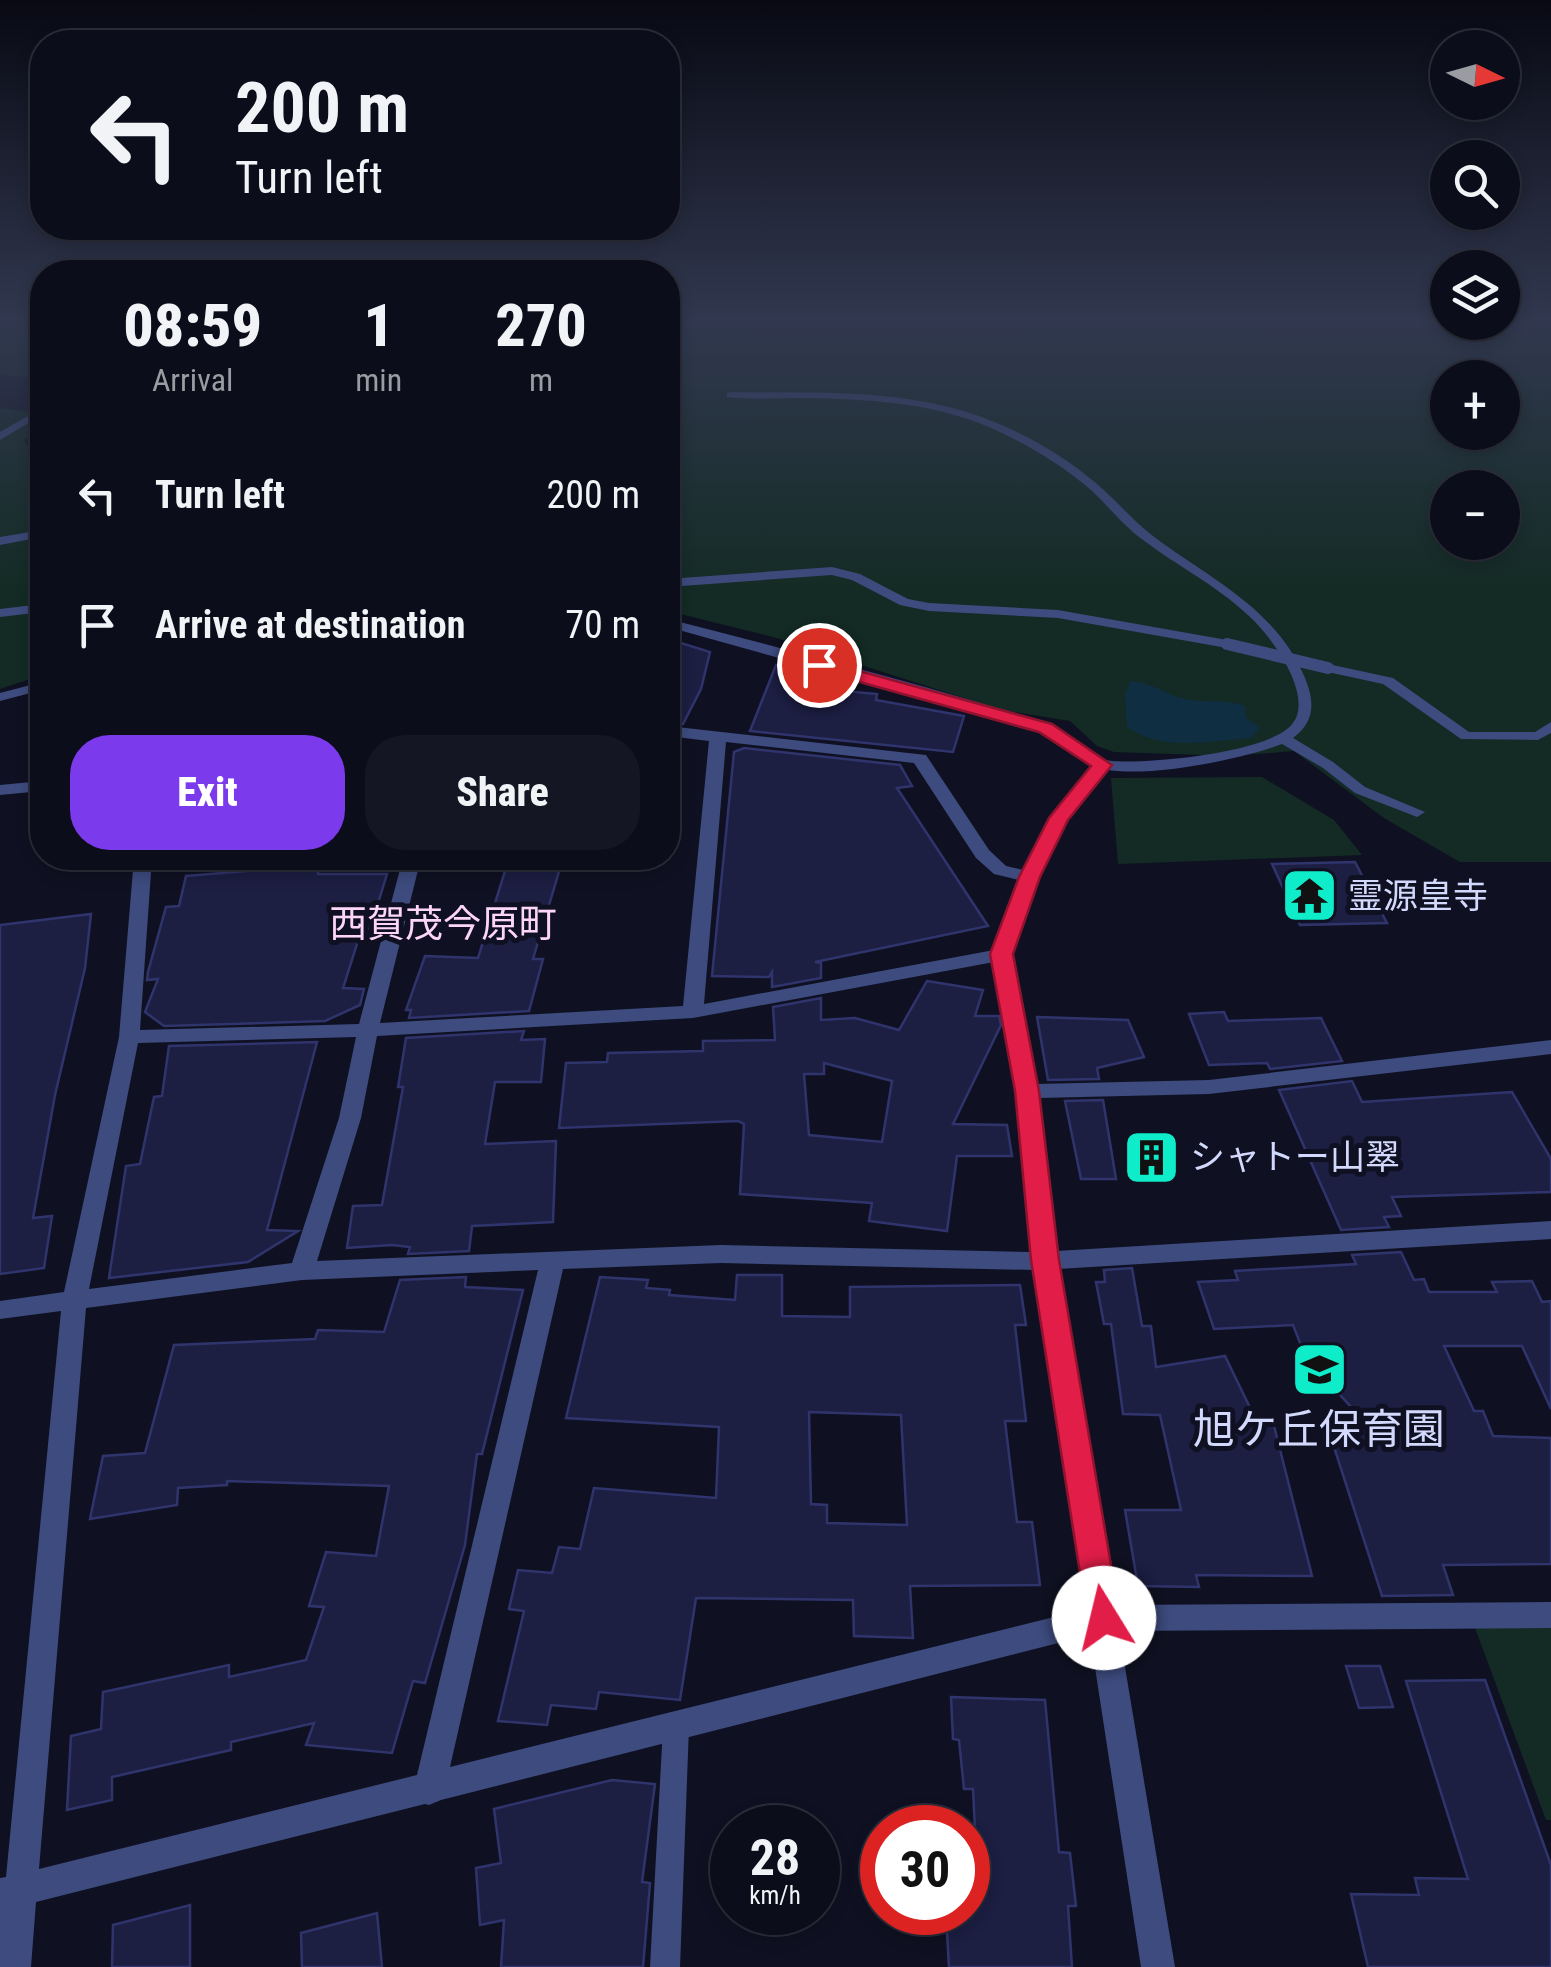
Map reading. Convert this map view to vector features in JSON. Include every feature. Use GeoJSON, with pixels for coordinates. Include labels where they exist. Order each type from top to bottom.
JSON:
{"type":"FeatureCollection","features":[{"type":"Feature","properties":{"kind":"street"},"geometry":{"type":"LineString","coordinates":[[680,732],[920,759],[982,854],[1000,870],[1029,877]]}},
{"type":"Feature","properties":{"kind":"street"},"geometry":{"type":"LineString","coordinates":[[693,1012],[718,737]]}},
{"type":"Feature","properties":{"kind":"street"},"geometry":{"type":"LineString","coordinates":[[1102,765],[1059,818],[1029,877],[1002,954],[1027,1091],[1045,1260],[1158,1967]]}},
{"type":"Feature","properties":{"kind":"street"},"geometry":{"type":"LineString","coordinates":[[0,790],[30,787]]}},
{"type":"Feature","properties":{"kind":"street"},"geometry":{"type":"LineString","coordinates":[[14,1967],[11,1892],[75,1298],[129,1037],[142,870]]}},
{"type":"Feature","properties":{"kind":"street"},"geometry":{"type":"LineString","coordinates":[[302,1272],[350,1118],[409,870]]}},
{"type":"Feature","properties":{"kind":"street"},"geometry":{"type":"LineString","coordinates":[[129,1037],[368,1030],[693,1012],[1002,954]]}},
{"type":"Feature","properties":{"kind":"street"},"geometry":{"type":"LineString","coordinates":[[1027,1091],[1209,1087],[1551,1047]]}},
{"type":"Feature","properties":{"kind":"street"},"geometry":{"type":"LineString","coordinates":[[0,1310],[302,1272],[721,1254],[1045,1260],[1551,1230]]}},
{"type":"Feature","properties":{"kind":"street"},"geometry":{"type":"LineString","coordinates":[[429,1790],[552,1263]]}},
{"type":"Feature","properties":{"kind":"street"},"geometry":{"type":"LineString","coordinates":[[11,1892],[1104,1618],[1551,1615]]}},
{"type":"Feature","properties":{"kind":"lane"},"geometry":{"type":"LineString","coordinates":[[680,626],[1046,728],[1102,765],[1227,758],[1284,739],[1300,728],[1306,700],[1299,677],[1274,634],[1185,560],[1139,531],[1088,482],[1048,456],[960,413]]}},
{"type":"Feature","properties":{"kind":"lane"},"geometry":{"type":"LineString","coordinates":[[0,436],[30,418]]}},
{"type":"Feature","properties":{"kind":"lane"},"geometry":{"type":"LineString","coordinates":[[0,541],[30,536]]}},
{"type":"Feature","properties":{"kind":"lane"},"geometry":{"type":"LineString","coordinates":[[680,582],[787,571],[832,571],[856,577],[904,602],[929,607],[1058,614],[1227,644],[1388,681],[1466,736],[1538,736],[1551,726]]}},
{"type":"Feature","properties":{"kind":"lane"},"geometry":{"type":"LineString","coordinates":[[0,613],[30,609]]}},
{"type":"Feature","properties":{"kind":"lane"},"geometry":{"type":"LineString","coordinates":[[0,698],[30,689]]}},
{"type":"Feature","properties":{"kind":"lane"},"geometry":{"type":"LineString","coordinates":[[1284,739],[1328,764],[1360,790],[1416,812]]}},
{"type":"Feature","properties":{"kind":"lane"},"geometry":{"type":"LineString","coordinates":[[665,1967],[676,1728]]}},
{"type":"Feature","properties":{"kind":"green space"},"geometry":{"type":"Polygon","coordinates":[[[0,413],[30,413],[30,436],[24,440],[30,450],[30,679],[0,689],[0,413]]]}},
{"type":"Feature","properties":{"kind":"green space"},"geometry":{"type":"Polygon","coordinates":[[[680,413],[1430,413],[1430,450],[1520,450],[1520,413],[1551,413],[1551,862],[1460,862],[1384,818],[1294,751],[1231,756],[1114,752],[1097,746],[1070,721],[1002,710],[773,637],[680,614],[680,413]]]}},
{"type":"Feature","properties":{"kind":"green space"},"geometry":{"type":"Polygon","coordinates":[[[1262,777],[1334,820],[1362,855],[1118,864],[1111,778],[1262,777]]]}},
{"type":"Feature","properties":{"kind":"green space"},"geometry":{"type":"Polygon","coordinates":[[[1474,1625],[1551,1625],[1551,1820],[1546,1820],[1474,1625]]]}},
{"type":"Feature","properties":{"kind":"water"},"geometry":{"type":"Polygon","coordinates":[[[1130,681],[1190,700],[1245,706],[1246,718],[1260,728],[1251,738],[1203,742],[1171,742],[1140,735],[1127,727],[1125,696],[1130,681]]]}},
{"type":"Feature","properties":{"kind":"building"},"geometry":{"type":"Polygon","coordinates":[[[680,643],[710,652],[701,689],[683,724],[680,643]]]}},
{"type":"Feature","properties":{"kind":"building"},"geometry":{"type":"Polygon","coordinates":[[[776,665],[847,681],[844,691],[877,694],[876,700],[964,716],[953,752],[750,731],[776,665]]]}},
{"type":"Feature","properties":{"kind":"building"},"geometry":{"type":"Polygon","coordinates":[[[744,748],[900,765],[912,786],[897,788],[988,926],[815,962],[821,963],[821,978],[772,987],[772,972],[769,977],[712,976],[734,752],[744,748]]]}},
{"type":"Feature","properties":{"kind":"building"},"geometry":{"type":"Polygon","coordinates":[[[1355,862],[1387,923],[1300,925],[1272,864],[1355,862]]]}},
{"type":"Feature","properties":{"kind":"building"},"geometry":{"type":"Polygon","coordinates":[[[258,870],[387,874],[370,929],[362,928],[343,988],[364,989],[360,1005],[325,1021],[164,1026],[145,1012],[158,979],[147,980],[166,907],[179,906],[186,876],[258,870]]]}},
{"type":"Feature","properties":{"kind":"building"},"geometry":{"type":"Polygon","coordinates":[[[505,870],[559,870],[533,959],[543,959],[529,1011],[409,1018],[411,1010],[406,1010],[425,956],[478,958],[505,870]]]}},
{"type":"Feature","properties":{"kind":"building"},"geometry":{"type":"Polygon","coordinates":[[[91,914],[85,968],[55,1095],[33,1218],[52,1216],[44,1268],[0,1274],[0,925],[91,914]]]}},
{"type":"Feature","properties":{"kind":"building"},"geometry":{"type":"Polygon","coordinates":[[[927,981],[983,990],[975,1016],[999,1016],[1001,1025],[953,1124],[1007,1125],[1012,1156],[957,1156],[947,1231],[869,1221],[872,1203],[740,1194],[744,1124],[738,1121],[559,1128],[566,1063],[607,1062],[608,1053],[703,1051],[703,1041],[775,1040],[773,1007],[821,998],[821,1020],[855,1018],[899,1030],[927,981]],[[824,1063],[824,1074],[804,1074],[809,1135],[882,1142],[892,1081],[824,1063]]]}},
{"type":"Feature","properties":{"kind":"building"},"geometry":{"type":"Polygon","coordinates":[[[1224,1012],[1228,1021],[1321,1018],[1342,1061],[1270,1069],[1267,1063],[1209,1065],[1189,1014],[1224,1012]]]}},
{"type":"Feature","properties":{"kind":"building"},"geometry":{"type":"Polygon","coordinates":[[[1037,1017],[1128,1020],[1144,1057],[1097,1068],[1099,1079],[1048,1080],[1037,1017]]]}},
{"type":"Feature","properties":{"kind":"building"},"geometry":{"type":"Polygon","coordinates":[[[524,1031],[521,1040],[545,1039],[541,1082],[495,1082],[485,1144],[556,1141],[553,1222],[472,1226],[469,1251],[408,1254],[410,1247],[392,1245],[347,1248],[353,1206],[382,1205],[403,1087],[398,1087],[406,1038],[524,1031]]]}},
{"type":"Feature","properties":{"kind":"building"},"geometry":{"type":"Polygon","coordinates":[[[317,1042],[267,1230],[298,1231],[248,1262],[109,1278],[126,1166],[140,1164],[154,1097],[162,1096],[169,1046],[317,1042]]]}},
{"type":"Feature","properties":{"kind":"building"},"geometry":{"type":"Polygon","coordinates":[[[1352,1081],[1362,1102],[1512,1092],[1551,1159],[1551,1192],[1392,1197],[1401,1216],[1384,1217],[1389,1227],[1341,1230],[1279,1090],[1352,1081]]]}},
{"type":"Feature","properties":{"kind":"building"},"geometry":{"type":"Polygon","coordinates":[[[1103,1100],[1116,1179],[1081,1179],[1065,1101],[1103,1100]]]}},
{"type":"Feature","properties":{"kind":"building"},"geometry":{"type":"Polygon","coordinates":[[[1401,1252],[1414,1280],[1424,1279],[1429,1292],[1497,1292],[1492,1282],[1532,1281],[1542,1302],[1551,1301],[1551,1409],[1522,1346],[1444,1346],[1474,1411],[1483,1411],[1493,1436],[1551,1438],[1551,1564],[1443,1565],[1453,1595],[1382,1596],[1325,1419],[1363,1420],[1306,1358],[1293,1325],[1214,1329],[1198,1282],[1238,1280],[1235,1271],[1356,1264],[1352,1255],[1401,1252]]]}},
{"type":"Feature","properties":{"kind":"building"},"geometry":{"type":"Polygon","coordinates":[[[1132,1268],[1142,1326],[1151,1326],[1156,1367],[1225,1356],[1255,1418],[1272,1418],[1312,1576],[1196,1575],[1199,1587],[1138,1586],[1125,1510],[1181,1510],[1160,1415],[1123,1414],[1111,1324],[1104,1324],[1096,1282],[1105,1282],[1104,1270],[1132,1268]]]}},
{"type":"Feature","properties":{"kind":"building"},"geometry":{"type":"Polygon","coordinates":[[[737,1275],[782,1275],[782,1316],[850,1317],[850,1287],[1020,1285],[1026,1325],[1015,1325],[1026,1421],[1005,1421],[1017,1522],[1032,1522],[1040,1585],[910,1586],[913,1638],[854,1636],[853,1600],[696,1598],[680,1700],[599,1692],[596,1709],[551,1705],[547,1725],[498,1721],[524,1611],[509,1609],[518,1570],[552,1573],[559,1547],[580,1549],[594,1488],[716,1498],[719,1427],[566,1418],[600,1277],[648,1280],[646,1288],[670,1290],[669,1295],[735,1300],[737,1275]],[[809,1412],[811,1504],[827,1505],[827,1523],[907,1525],[901,1415],[809,1412]]]}},
{"type":"Feature","properties":{"kind":"building"},"geometry":{"type":"Polygon","coordinates":[[[466,1277],[465,1287],[523,1290],[482,1454],[477,1454],[465,1545],[425,1683],[413,1681],[392,1753],[306,1745],[314,1723],[231,1742],[231,1750],[112,1777],[112,1800],[67,1810],[71,1736],[101,1729],[103,1692],[229,1665],[229,1677],[306,1660],[324,1607],[309,1606],[326,1552],[376,1556],[389,1486],[227,1481],[227,1485],[178,1488],[177,1505],[90,1519],[103,1456],[145,1453],[174,1345],[315,1339],[318,1330],[384,1332],[400,1280],[466,1277]]]}},
{"type":"Feature","properties":{"kind":"building"},"geometry":{"type":"Polygon","coordinates":[[[1346,1666],[1380,1666],[1393,1707],[1359,1708],[1346,1666]]]}},
{"type":"Feature","properties":{"kind":"building"},"geometry":{"type":"Polygon","coordinates":[[[1485,1680],[1551,1865],[1551,1967],[1368,1967],[1351,1894],[1419,1895],[1415,1878],[1468,1879],[1406,1681],[1485,1680]]]}},
{"type":"Feature","properties":{"kind":"building"},"geometry":{"type":"Polygon","coordinates":[[[951,1697],[1045,1700],[1059,1852],[1070,1853],[1076,1906],[1068,1906],[1072,1967],[949,1967],[947,1935],[990,1935],[990,1805],[974,1805],[973,1789],[964,1789],[959,1740],[953,1739],[951,1697]]]}},
{"type":"Feature","properties":{"kind":"building"},"geometry":{"type":"Polygon","coordinates":[[[612,1780],[655,1784],[642,1882],[650,1883],[643,1967],[501,1967],[504,1920],[480,1925],[476,1868],[501,1863],[494,1809],[612,1780]]]}},
{"type":"Feature","properties":{"kind":"building"},"geometry":{"type":"Polygon","coordinates":[[[190,1905],[190,1967],[112,1967],[113,1925],[190,1905]]]}},
{"type":"Feature","properties":{"kind":"building"},"geometry":{"type":"Polygon","coordinates":[[[377,1913],[382,1967],[302,1967],[301,1933],[377,1913]]]}},
{"type":"Feature","properties":{"kind":"place","name":"霊源皇寺"},"geometry":{"type":"Point","coordinates":[1309,896]}},
{"type":"Feature","properties":{"kind":"place","name":"シャトー山翠"},"geometry":{"type":"Point","coordinates":[1151,1157]}},
{"type":"Feature","properties":{"kind":"place","name":"旭ケ丘保育園"},"geometry":{"type":"Point","coordinates":[1319,1369]}},
{"type":"Feature","properties":{"kind":"district","name":"西賀茂今原町"},"geometry":{"type":"Point","coordinates":[443,924]}},
{"type":"Feature","properties":{"kind":"route"},"geometry":{"type":"LineString","coordinates":[[819,665],[1046,728],[1102,765],[1059,818],[1029,877],[1002,954],[1027,1091],[1045,1260],[1104,1618]]}}]}
